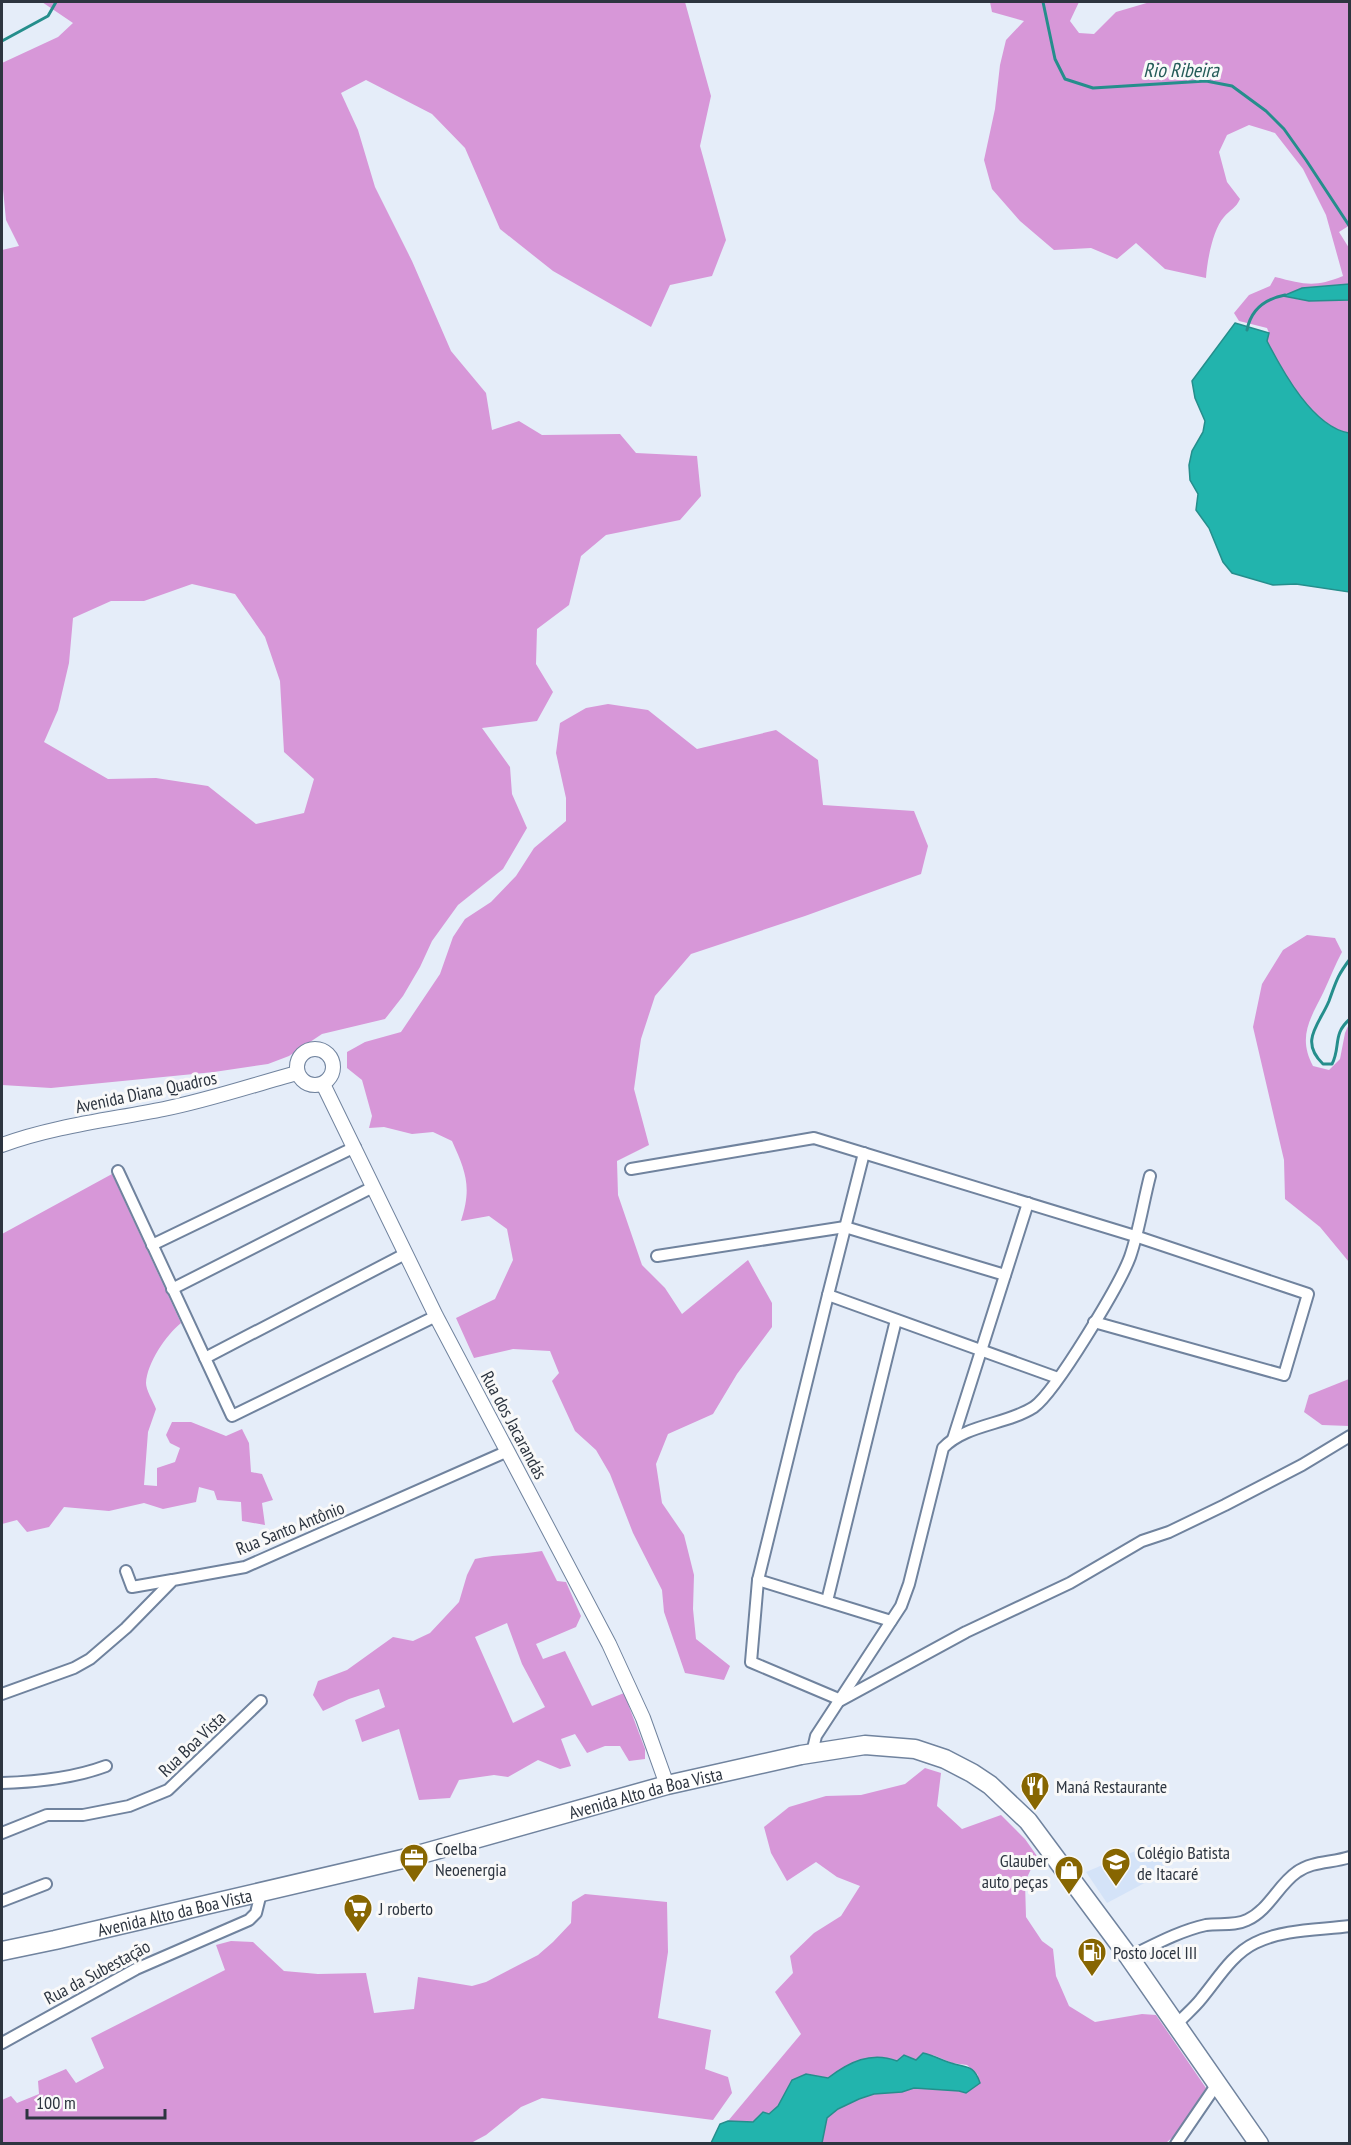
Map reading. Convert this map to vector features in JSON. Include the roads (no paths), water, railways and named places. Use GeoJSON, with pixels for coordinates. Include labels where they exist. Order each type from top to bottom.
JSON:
{"type":"FeatureCollection","features":[{"type":"Feature","properties":{"kind":"main road","name":"Avenida Alto da Boa Vista"},"geometry":{"type":"LineString","coordinates":[[2,1951],[407,1858],[667,1785],[812,1753],[865,1745],[915,1749],[945,1759],[972,1773],[990,1785],[1028,1821],[1129,1957],[1259,2144]]}},
{"type":"Feature","properties":{"kind":"street"},"geometry":{"type":"LineString","coordinates":[[314,1048],[329,1055],[334,1067],[329,1079],[315,1086],[302,1080],[297,1073],[296,1065],[302,1054],[314,1048]]}},
{"type":"Feature","properties":{"kind":"street","name":"Avenida Diana Quadros"},"geometry":{"type":"LineString","coordinates":[[2,1145],[77,1124],[204,1100],[297,1073]]}},
{"type":"Feature","properties":{"kind":"street","name":"Rua dos Jacarandás"},"geometry":{"type":"LineString","coordinates":[[323,1084],[436,1316],[609,1644],[643,1718],[667,1785]]}},
{"type":"Feature","properties":{"kind":"street"},"geometry":{"type":"LineString","coordinates":[[631,1169],[814,1138],[1135,1236],[1308,1294],[1284,1376],[1094,1322]]}},
{"type":"Feature","properties":{"kind":"street"},"geometry":{"type":"LineString","coordinates":[[152,1245],[355,1147]]}},
{"type":"Feature","properties":{"kind":"street"},"geometry":{"type":"LineString","coordinates":[[841,1700],[751,1662],[758,1580],[864,1154]]}},
{"type":"Feature","properties":{"kind":"street"},"geometry":{"type":"LineString","coordinates":[[118,1172],[232,1416],[436,1316]]}},
{"type":"Feature","properties":{"kind":"street"},"geometry":{"type":"LineString","coordinates":[[812,1753],[816,1736],[901,1606],[909,1584],[943,1448],[952,1439],[1017,1416],[1036,1406],[1058,1378],[1108,1301],[1130,1257],[1150,1176]]}},
{"type":"Feature","properties":{"kind":"street"},"geometry":{"type":"LineString","coordinates":[[172,1289],[373,1187]]}},
{"type":"Feature","properties":{"kind":"street"},"geometry":{"type":"LineString","coordinates":[[952,1439],[1028,1203]]}},
{"type":"Feature","properties":{"kind":"street"},"geometry":{"type":"LineString","coordinates":[[657,1256],[845,1227],[1005,1275]]}},
{"type":"Feature","properties":{"kind":"street"},"geometry":{"type":"LineString","coordinates":[[206,1358],[405,1254]]}},
{"type":"Feature","properties":{"kind":"street"},"geometry":{"type":"LineString","coordinates":[[828,1295],[1058,1378]]}},
{"type":"Feature","properties":{"kind":"street"},"geometry":{"type":"LineString","coordinates":[[827,1601],[896,1320]]}},
{"type":"Feature","properties":{"kind":"street"},"geometry":{"type":"LineString","coordinates":[[841,1700],[957,1637],[1070,1583],[1142,1541],[1169,1532],[1302,1465],[1350,1436]]}},
{"type":"Feature","properties":{"kind":"street","name":"Rua Santo Antônio"},"geometry":{"type":"LineString","coordinates":[[126,1571],[132,1587],[245,1567],[508,1451]]}},
{"type":"Feature","properties":{"kind":"street"},"geometry":{"type":"LineString","coordinates":[[2,1694],[74,1668],[90,1659],[126,1628],[173,1580]]}},
{"type":"Feature","properties":{"kind":"street"},"geometry":{"type":"LineString","coordinates":[[758,1580],[891,1621]]}},
{"type":"Feature","properties":{"kind":"street","name":"Rua Boa Vista"},"geometry":{"type":"LineString","coordinates":[[2,1833],[47,1815],[83,1815],[129,1806],[168,1790],[261,1701]]}},
{"type":"Feature","properties":{"kind":"street"},"geometry":{"type":"LineString","coordinates":[[2,1783],[26,1782],[94,1771],[106,1766]]}},
{"type":"Feature","properties":{"kind":"street"},"geometry":{"type":"LineString","coordinates":[[1129,1957],[1185,1931],[1206,1925],[1248,1920],[1265,1906],[1299,1870],[1318,1863],[1350,1857]]}},
{"type":"Feature","properties":{"kind":"street"},"geometry":{"type":"LineString","coordinates":[[2,1901],[46,1884]]}},
{"type":"Feature","properties":{"kind":"street","name":"Rua da Subestação"},"geometry":{"type":"LineString","coordinates":[[2,2043],[136,1969],[249,1920],[256,1913],[261,1893]]}},
{"type":"Feature","properties":{"kind":"street"},"geometry":{"type":"LineString","coordinates":[[1176,2025],[1200,2001],[1235,1958],[1255,1943],[1272,1936],[1305,1930],[1350,1926]]}},
{"type":"Feature","properties":{"kind":"street"},"geometry":{"type":"LineString","coordinates":[[1176,2144],[1217,2084]]}},
{"type":"Feature","properties":{"kind":"waterway","name":"Rio Ribeira"},"geometry":{"type":"LineString","coordinates":[[2,41],[48,16],[56,2]]}},
{"type":"Feature","properties":{"kind":"waterway","name":"Rio Ribeira"},"geometry":{"type":"LineString","coordinates":[[1043,2],[1055,59],[1065,79],[1093,88],[1206,81],[1232,86],[1266,111],[1284,129],[1350,227]]}},
{"type":"Feature","properties":{"kind":"waterway","name":"Rio Ribeira"},"geometry":{"type":"LineString","coordinates":[[1247,330],[1252,316],[1260,306],[1271,299],[1285,295]]}},
{"type":"Feature","properties":{"kind":"waterway","name":"Rio Ribeira"},"geometry":{"type":"LineString","coordinates":[[1350,959],[1339,975],[1313,1033],[1312,1048],[1323,1064],[1332,1064],[1339,1035],[1350,1019]]}},
{"type":"Feature","properties":{"kind":"place","name":"Maná Restaurante"},"geometry":{"type":"Point","coordinates":[1035,1812]}},
{"type":"Feature","properties":{"kind":"place","name":"Coelba Neoenergia"},"geometry":{"type":"Point","coordinates":[414,1884]}},
{"type":"Feature","properties":{"kind":"place","name":"Colégio Batista de Itacaré"},"geometry":{"type":"Point","coordinates":[1116,1888]}},
{"type":"Feature","properties":{"kind":"place","name":"Glauber auto peças"},"geometry":{"type":"Point","coordinates":[1069,1896]}},
{"type":"Feature","properties":{"kind":"place","name":"J roberto"},"geometry":{"type":"Point","coordinates":[358,1934]}},
{"type":"Feature","properties":{"kind":"place","name":"Posto Jocel III"},"geometry":{"type":"Point","coordinates":[1092,1978]}}]}
